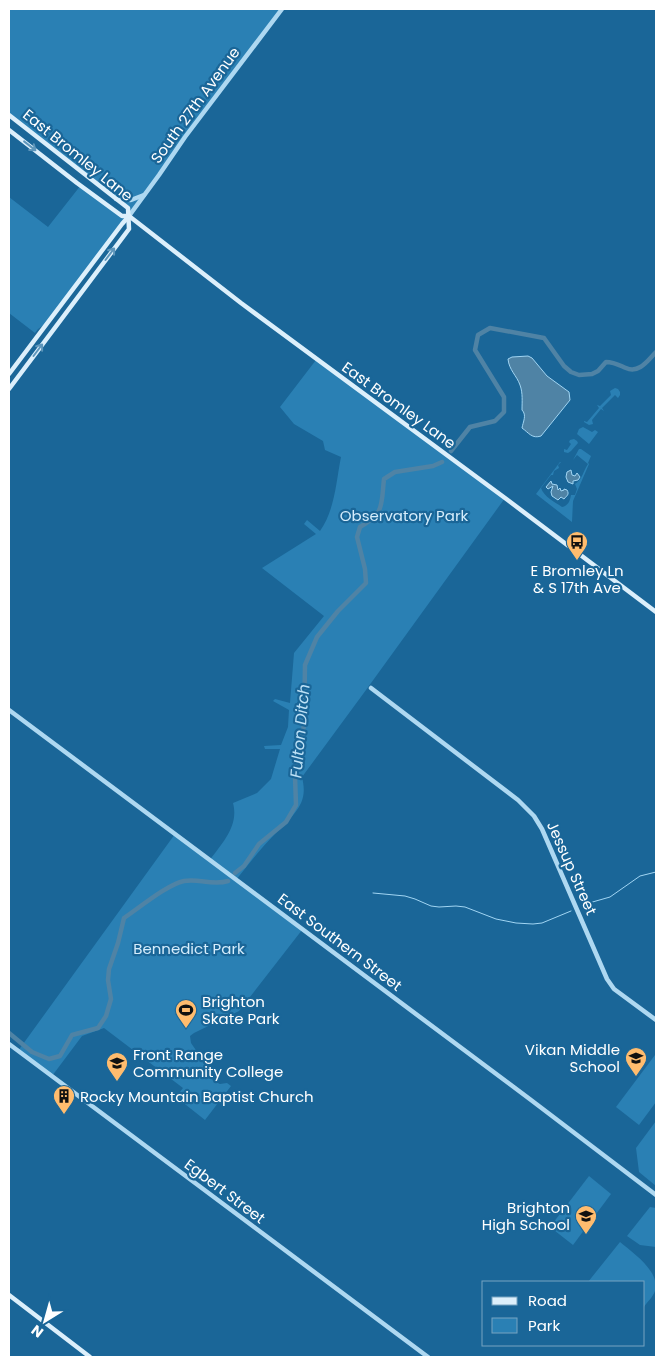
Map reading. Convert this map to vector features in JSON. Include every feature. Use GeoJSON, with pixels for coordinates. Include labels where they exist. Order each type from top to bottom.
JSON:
{"type":"FeatureCollection","features":[{"type":"Feature","properties":{"kind":"main road","name":"East Bromley Lane"},"geometry":{"type":"LineString","coordinates":[[9,115],[128,208],[129,216]]}},
{"type":"Feature","properties":{"kind":"main road","name":"East Bromley Lane"},"geometry":{"type":"LineString","coordinates":[[9,130],[122,216],[129,216],[248,309],[506,498],[656,612]]}},
{"type":"Feature","properties":{"kind":"main road","name":"South 27th Avenue"},"geometry":{"type":"LineString","coordinates":[[9,374],[129,216]]}},
{"type":"Feature","properties":{"kind":"main road","name":"South 27th Avenue"},"geometry":{"type":"LineString","coordinates":[[9,389],[129,229],[129,216]]}},
{"type":"Feature","properties":{"kind":"main road"},"geometry":{"type":"LineString","coordinates":[[9,1295],[90,1357]]}},
{"type":"Feature","properties":{"kind":"street","name":"South 27th Avenue"},"geometry":{"type":"LineString","coordinates":[[129,216],[185,137],[282,9]]}},
{"type":"Feature","properties":{"kind":"street"},"geometry":{"type":"LineString","coordinates":[[116,199],[131,200],[146,194]]}},
{"type":"Feature","properties":{"kind":"street","name":"Jessup Street"},"geometry":{"type":"LineString","coordinates":[[372,688],[528,809],[542,828],[607,979],[614,989],[656,1020]]}},
{"type":"Feature","properties":{"kind":"street","name":"East Southern Street"},"geometry":{"type":"LineString","coordinates":[[9,710],[531,1100],[656,1196]]}},
{"type":"Feature","properties":{"kind":"street","name":"Egbert Street"},"geometry":{"type":"LineString","coordinates":[[9,1044],[428,1357]]}},
{"type":"Feature","properties":{"kind":"green space"},"geometry":{"type":"Polygon","coordinates":[[[9,9],[281,9],[129,215],[127,205],[116,199],[9,115],[9,9]]]}},
{"type":"Feature","properties":{"kind":"green space"},"geometry":{"type":"Polygon","coordinates":[[[81,185],[122,216],[128,216],[47,323],[35,333],[9,313],[9,197],[48,227],[81,185]]]}},
{"type":"Feature","properties":{"kind":"green space"},"geometry":{"type":"Polygon","coordinates":[[[316,360],[505,498],[302,777],[303,796],[296,812],[236,880],[302,930],[239,1011],[190,1036],[191,1043],[204,1062],[213,1081],[220,1084],[227,1083],[231,1086],[205,1120],[176,1097],[183,1088],[104,1028],[82,1036],[52,1076],[18,1051],[175,834],[210,860],[225,840],[232,826],[234,819],[233,803],[257,793],[271,779],[280,749],[265,749],[264,746],[281,745],[288,727],[289,710],[273,701],[275,699],[290,703],[294,653],[324,616],[262,568],[316,534],[304,524],[307,520],[320,531],[332,505],[341,457],[325,450],[323,441],[294,424],[280,407],[316,360]]]}},
{"type":"Feature","properties":{"kind":"green space"},"geometry":{"type":"Polygon","coordinates":[[[615,388],[620,392],[618,398],[615,395],[602,408],[604,411],[601,409],[592,420],[593,424],[589,425],[584,422],[587,422],[599,408],[597,405],[600,406],[611,395],[610,391],[615,388]]]}},
{"type":"Feature","properties":{"kind":"green space"},"geometry":{"type":"Polygon","coordinates":[[[583,427],[592,432],[595,430],[598,432],[589,444],[577,434],[579,429],[583,427]]]}},
{"type":"Feature","properties":{"kind":"green space"},"geometry":{"type":"Polygon","coordinates":[[[574,439],[578,443],[568,453],[564,452],[564,449],[567,450],[571,444],[570,440],[574,439]]]}},
{"type":"Feature","properties":{"kind":"green space"},"geometry":{"type":"Polygon","coordinates":[[[579,449],[591,456],[589,464],[573,501],[572,522],[536,494],[560,462],[561,462],[558,465],[559,468],[554,471],[553,475],[541,488],[547,497],[562,507],[567,504],[571,495],[575,495],[577,489],[575,484],[588,464],[577,455],[573,460],[579,449]]]}},
{"type":"Feature","properties":{"kind":"green space"},"geometry":{"type":"Polygon","coordinates":[[[655,1055],[656,1102],[639,1125],[616,1107],[655,1055]]]}},
{"type":"Feature","properties":{"kind":"green space"},"geometry":{"type":"Polygon","coordinates":[[[656,1121],[656,1186],[639,1172],[636,1148],[656,1121]]]}},
{"type":"Feature","properties":{"kind":"green space"},"geometry":{"type":"Polygon","coordinates":[[[589,1176],[611,1194],[573,1245],[550,1227],[589,1176]]]}},
{"type":"Feature","properties":{"kind":"green space"},"geometry":{"type":"Polygon","coordinates":[[[650,1207],[656,1208],[656,1247],[640,1245],[627,1236],[650,1207]]]}},
{"type":"Feature","properties":{"kind":"green space"},"geometry":{"type":"Polygon","coordinates":[[[620,1242],[650,1270],[656,1284],[653,1295],[645,1306],[645,1281],[589,1281],[620,1242]]]}},
{"type":"Feature","properties":{"kind":"shaded area"},"geometry":{"type":"Polygon","coordinates":[[[528,356],[532,358],[547,376],[569,392],[570,400],[541,436],[538,437],[531,435],[522,428],[524,416],[521,388],[508,359],[528,356]]]}},
{"type":"Feature","properties":{"kind":"shaded area"},"geometry":{"type":"Polygon","coordinates":[[[571,470],[572,475],[575,476],[577,473],[580,477],[578,480],[573,481],[573,484],[568,482],[566,477],[567,472],[571,470]]]}},
{"type":"Feature","properties":{"kind":"shaded area"},"geometry":{"type":"Polygon","coordinates":[[[551,481],[552,484],[557,485],[558,490],[560,488],[561,491],[567,490],[568,494],[564,499],[561,497],[558,500],[552,496],[553,486],[548,489],[546,487],[551,481]]]}},
{"type":"Feature","properties":{"kind":"waterway","name":"Fulton Ditch"},"geometry":{"type":"LineString","coordinates":[[451,451],[470,427],[495,421],[504,412],[504,397],[475,350],[478,335],[490,328],[544,338],[564,366],[571,372],[579,375],[592,374],[598,371],[606,362],[631,369],[639,368],[656,352]]}},
{"type":"Feature","properties":{"kind":"waterway","name":"Fulton Ditch"},"geometry":{"type":"LineString","coordinates":[[235,873],[244,866],[259,844],[286,822],[296,805],[295,776],[304,725],[305,665],[317,637],[338,611],[366,583],[365,569],[357,537],[360,527],[378,513],[382,502],[384,479],[395,472],[433,466],[442,462]]}},
{"type":"Feature","properties":{"kind":"waterway"},"geometry":{"type":"LineString","coordinates":[[582,905],[610,897],[640,876],[656,872]]}},
{"type":"Feature","properties":{"kind":"waterway","name":"Fulton Ditch"},"geometry":{"type":"LineString","coordinates":[[9,1033],[32,1052],[49,1059],[60,1056],[72,1035],[98,1028],[106,1016],[111,999],[108,980],[109,969],[124,918],[162,891],[177,883],[190,880],[216,883],[228,881]]}},
{"type":"Feature","properties":{"kind":"waterway"},"geometry":{"type":"LineString","coordinates":[[373,893],[405,896],[431,906],[465,907],[496,919],[516,923],[542,923],[571,911]]}},
{"type":"Feature","properties":{"kind":"place","name":"E Bromley Ln & S 17th Ave"},"geometry":{"type":"Point","coordinates":[577,561]}},
{"type":"Feature","properties":{"kind":"place","name":"Brighton Skate Park"},"geometry":{"type":"Point","coordinates":[186,1029]}},
{"type":"Feature","properties":{"kind":"place","name":"Vikan Middle School"},"geometry":{"type":"Point","coordinates":[636,1077]}},
{"type":"Feature","properties":{"kind":"place","name":"Front Range Community College"},"geometry":{"type":"Point","coordinates":[117,1082]}},
{"type":"Feature","properties":{"kind":"place","name":"Rocky Mountain Baptist Church"},"geometry":{"type":"Point","coordinates":[64,1115]}},
{"type":"Feature","properties":{"kind":"place","name":"Brighton High School"},"geometry":{"type":"Point","coordinates":[586,1235]}},
{"type":"Feature","properties":{"kind":"park label","name":"Observatory Park"},"geometry":{"type":"Point","coordinates":[404,515]}},
{"type":"Feature","properties":{"kind":"park label","name":"Bennedict Park"},"geometry":{"type":"Point","coordinates":[189,948]}}]}
